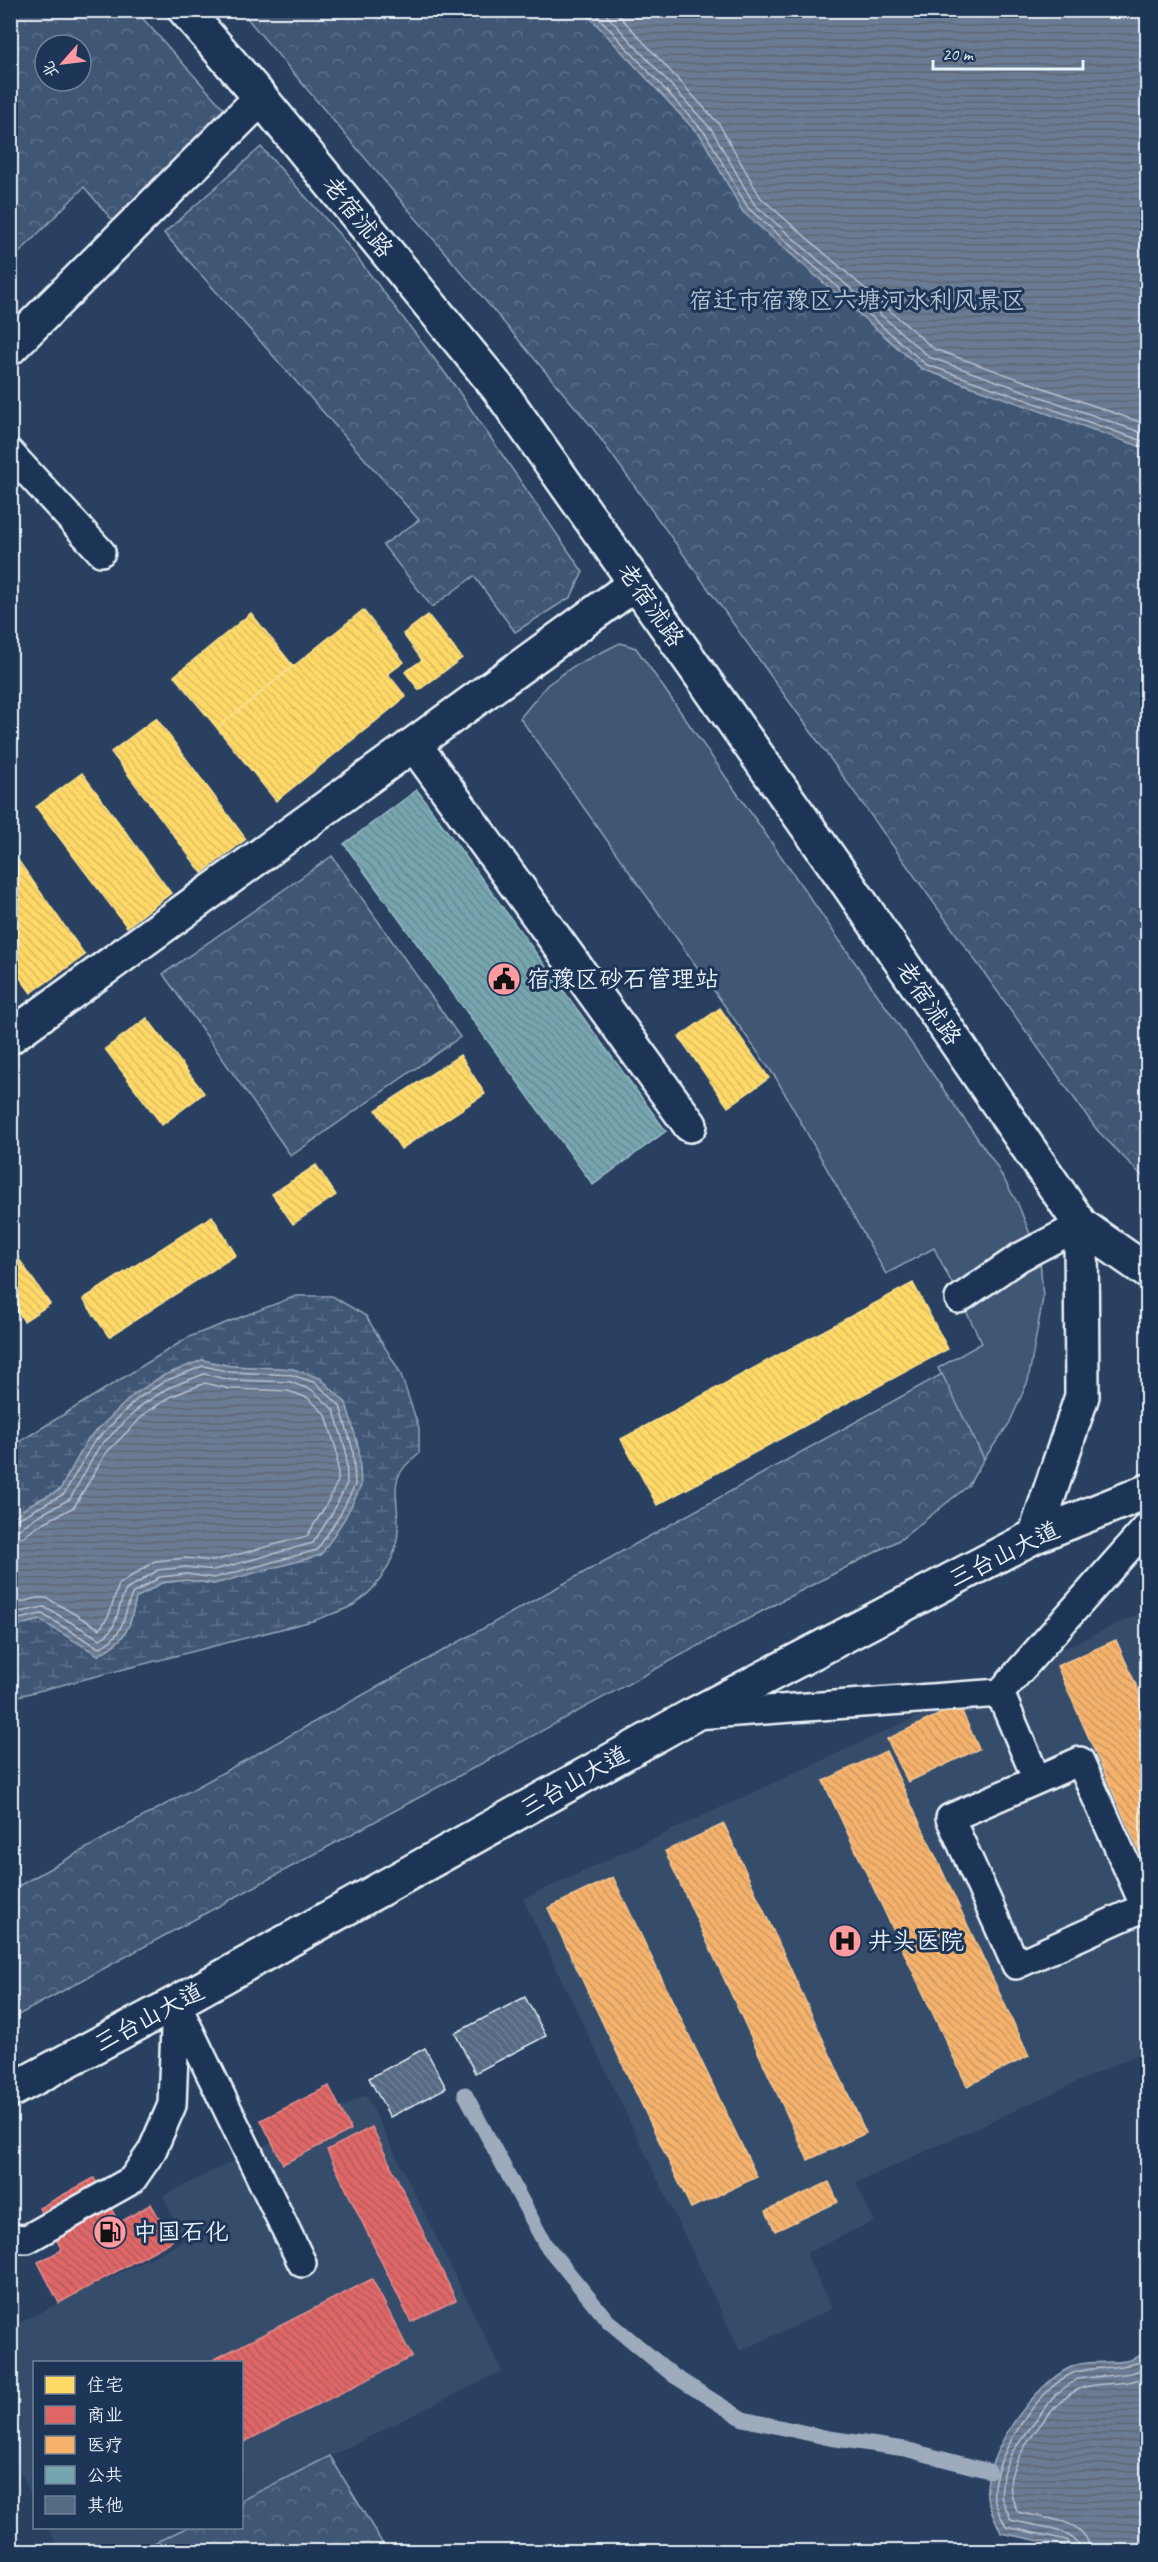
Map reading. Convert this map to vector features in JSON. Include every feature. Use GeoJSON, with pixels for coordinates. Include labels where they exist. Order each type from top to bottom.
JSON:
{"type":"FeatureCollection","features":[{"type":"Feature","properties":{"kind":"main road","name":"老宿沭路"},"geometry":{"type":"LineString","coordinates":[[186,10],[261,98],[498,388],[850,887],[1081,1225],[1148,1272]]}},
{"type":"Feature","properties":{"kind":"main road"},"geometry":{"type":"LineString","coordinates":[[10,348],[261,98]]}},
{"type":"Feature","properties":{"kind":"main road"},"geometry":{"type":"LineString","coordinates":[[10,1036],[636,583]]}},
{"type":"Feature","properties":{"kind":"main road"},"geometry":{"type":"LineString","coordinates":[[414,744],[690,1125]]}},
{"type":"Feature","properties":{"kind":"main road"},"geometry":{"type":"LineString","coordinates":[[1035,1536],[1082,1396],[1081,1225]]}},
{"type":"Feature","properties":{"kind":"main road","name":"三台山大道"},"geometry":{"type":"LineString","coordinates":[[10,2091],[176,2003],[691,1716],[1035,1536],[1148,1491]]}},
{"type":"Feature","properties":{"kind":"lane"},"geometry":{"type":"LineString","coordinates":[[10,453],[101,552]]}},
{"type":"Feature","properties":{"kind":"lane"},"geometry":{"type":"LineString","coordinates":[[959,1299],[1020,1257],[1081,1225]]}},
{"type":"Feature","properties":{"kind":"lane"},"geometry":{"type":"LineString","coordinates":[[691,1716],[1000,1693],[1148,1526]]}},
{"type":"Feature","properties":{"kind":"lane"},"geometry":{"type":"LineString","coordinates":[[1000,1693],[1037,1780]]}},
{"type":"Feature","properties":{"kind":"lane"},"geometry":{"type":"LineString","coordinates":[[1080,1761],[1145,1907],[1016,1965],[950,1818],[1037,1780],[1080,1761]]}},
{"type":"Feature","properties":{"kind":"lane"},"geometry":{"type":"LineString","coordinates":[[10,2238],[27,2239],[132,2180],[152,2151],[172,2106],[176,2003]]}},
{"type":"Feature","properties":{"kind":"lane"},"geometry":{"type":"LineString","coordinates":[[176,2003],[302,2263]]}},
{"type":"Feature","properties":{"kind":"lane"},"geometry":{"type":"LineString","coordinates":[[10,2082],[55,2066]]}},
{"type":"Feature","properties":{"kind":"shaded area","name":"井头医院"},"geometry":{"type":"Polygon","coordinates":[[[1147,1610],[1147,2050],[856,2183],[874,2221],[806,2253],[832,2309],[740,2351],[523,1899],[1147,1610]]]}},
{"type":"Feature","properties":{"kind":"shaded area"},"geometry":{"type":"Polygon","coordinates":[[[366,2095],[502,2371],[243,2500],[243,2361],[33,2361],[33,2498],[11,2452],[11,2327],[184,2241],[163,2196],[366,2095]]]}},
{"type":"Feature","properties":{"kind":"shaded area"},"geometry":{"type":"Polygon","coordinates":[[[49,2529],[184,2529],[137,2552],[60,2551],[49,2529]]]}},
{"type":"Feature","properties":{"kind":"green space"},"geometry":{"type":"Polygon","coordinates":[[[11,10],[136,11],[224,109],[113,221],[84,187],[11,261],[11,10]]]}},
{"type":"Feature","properties":{"kind":"green space","name":"宿迁市宿豫区六塘河水利风景区"},"geometry":{"type":"Polygon","coordinates":[[[241,11],[1147,11],[1147,1181],[1097,1130],[592,427],[241,11]]]}},
{"type":"Feature","properties":{"kind":"green space"},"geometry":{"type":"Polygon","coordinates":[[[261,147],[340,235],[455,386],[583,572],[571,597],[515,632],[474,576],[432,607],[383,545],[419,520],[164,233],[261,147]]]}},
{"type":"Feature","properties":{"kind":"green space"},"geometry":{"type":"Polygon","coordinates":[[[620,643],[636,648],[994,1162],[1018,1204],[1040,1259],[1043,1298],[1028,1381],[1009,1424],[984,1459],[938,1368],[982,1343],[934,1248],[886,1274],[776,1078],[520,718],[547,685],[574,666],[620,643]]]}},
{"type":"Feature","properties":{"kind":"green space"},"geometry":{"type":"Polygon","coordinates":[[[332,856],[460,1037],[291,1156],[163,974],[332,856]]]}},
{"type":"Feature","properties":{"kind":"green space"},"geometry":{"type":"Polygon","coordinates":[[[296,1296],[332,1296],[366,1316],[400,1372],[419,1428],[419,1453],[402,1469],[396,1484],[398,1534],[392,1558],[381,1579],[355,1604],[316,1620],[11,1698],[11,1627],[40,1620],[99,1655],[130,1623],[136,1598],[161,1583],[187,1580],[214,1584],[293,1369],[231,1366],[202,1360],[88,1439],[60,1490],[31,1504],[11,1519],[11,1447],[189,1337],[296,1296]]]}},
{"type":"Feature","properties":{"kind":"green space"},"geometry":{"type":"Polygon","coordinates":[[[942,1374],[984,1459],[968,1486],[901,1539],[781,1601],[11,2019],[11,1890],[942,1374]]]}},
{"type":"Feature","properties":{"kind":"green space"},"geometry":{"type":"Polygon","coordinates":[[[330,2456],[387,2551],[137,2551],[184,2529],[243,2529],[243,2500],[330,2456]]]}},
{"type":"Feature","properties":{"kind":"water"},"geometry":{"type":"Polygon","coordinates":[[[584,11],[1147,11],[1147,449],[922,369],[743,212],[702,138],[584,11]]]}},
{"type":"Feature","properties":{"kind":"water"},"geometry":{"type":"Polygon","coordinates":[[[202,1360],[231,1366],[293,1369],[320,1378],[346,1403],[359,1449],[361,1486],[345,1518],[321,1555],[214,1584],[187,1580],[161,1583],[136,1598],[126,1632],[116,1644],[98,1655],[40,1620],[11,1627],[11,1519],[31,1504],[60,1490],[88,1439],[133,1395],[162,1376],[202,1360]]]}},
{"type":"Feature","properties":{"kind":"water"},"geometry":{"type":"Polygon","coordinates":[[[1147,2352],[1147,2551],[1068,2551],[1065,2546],[1001,2533],[987,2498],[988,2481],[993,2462],[1002,2443],[1013,2423],[1027,2405],[1057,2376],[1071,2367],[1085,2363],[1123,2361],[1147,2352]]]}},
{"type":"Feature","properties":{"kind":"building: 住宅"},"geometry":{"type":"Polygon","coordinates":[[[363,610],[404,662],[388,674],[406,697],[276,801],[217,728],[363,610]]]}},
{"type":"Feature","properties":{"kind":"building: 住宅"},"geometry":{"type":"Polygon","coordinates":[[[251,613],[293,666],[217,728],[174,676],[251,613]]]}},
{"type":"Feature","properties":{"kind":"building: 住宅"},"geometry":{"type":"Polygon","coordinates":[[[428,615],[462,658],[419,690],[405,672],[422,660],[403,634],[428,615]]]}},
{"type":"Feature","properties":{"kind":"building: 住宅"},"geometry":{"type":"Polygon","coordinates":[[[156,718],[246,839],[202,873],[111,752],[156,718]]]}},
{"type":"Feature","properties":{"kind":"building: 住宅"},"geometry":{"type":"Polygon","coordinates":[[[82,773],[171,893],[127,927],[36,807],[82,773]]]}},
{"type":"Feature","properties":{"kind":"building: 住宅"},"geometry":{"type":"Polygon","coordinates":[[[10,849],[85,955],[31,993],[10,964],[10,849]]]}},
{"type":"Feature","properties":{"kind":"building: 住宅"},"geometry":{"type":"Polygon","coordinates":[[[720,1008],[769,1078],[728,1107],[679,1037],[720,1008]]]}},
{"type":"Feature","properties":{"kind":"building: 住宅"},"geometry":{"type":"Polygon","coordinates":[[[147,1018],[204,1093],[162,1125],[105,1049],[147,1018]]]}},
{"type":"Feature","properties":{"kind":"building: 住宅"},"geometry":{"type":"Polygon","coordinates":[[[460,1055],[485,1094],[401,1149],[376,1110],[460,1055]]]}},
{"type":"Feature","properties":{"kind":"building: 住宅"},"geometry":{"type":"Polygon","coordinates":[[[316,1165],[336,1195],[293,1224],[272,1194],[316,1165]]]}},
{"type":"Feature","properties":{"kind":"building: 住宅"},"geometry":{"type":"Polygon","coordinates":[[[212,1216],[236,1255],[109,1337],[83,1299],[212,1216]]]}},
{"type":"Feature","properties":{"kind":"building: 住宅"},"geometry":{"type":"Polygon","coordinates":[[[12,1249],[50,1304],[24,1321],[10,1301],[10,1250],[12,1249]]]}},
{"type":"Feature","properties":{"kind":"building: 住宅"},"geometry":{"type":"Polygon","coordinates":[[[913,1283],[948,1349],[657,1505],[621,1439],[913,1283]]]}},
{"type":"Feature","properties":{"kind":"building: 商业"},"geometry":{"type":"Polygon","coordinates":[[[329,2086],[351,2130],[283,2164],[261,2120],[329,2086]]]}},
{"type":"Feature","properties":{"kind":"building: 商业"},"geometry":{"type":"Polygon","coordinates":[[[372,2127],[456,2300],[411,2322],[327,2150],[372,2127]]]}},
{"type":"Feature","properties":{"kind":"building: 商业","name":"中国石化"},"geometry":{"type":"Polygon","coordinates":[[[94,2178],[119,2223],[151,2204],[172,2241],[59,2303],[38,2262],[62,2250],[39,2208],[94,2178]]]}},
{"type":"Feature","properties":{"kind":"building: 商业"},"geometry":{"type":"Polygon","coordinates":[[[372,2279],[412,2357],[243,2442],[243,2361],[211,2361],[372,2279]]]}},
{"type":"Feature","properties":{"kind":"building: 医疗"},"geometry":{"type":"Polygon","coordinates":[[[1116,1640],[1148,1712],[1148,1871],[1057,1666],[1116,1640]]]}},
{"type":"Feature","properties":{"kind":"building: 医疗"},"geometry":{"type":"Polygon","coordinates":[[[959,1705],[979,1749],[908,1782],[887,1739],[959,1705]]]}},
{"type":"Feature","properties":{"kind":"building: 医疗"},"geometry":{"type":"Polygon","coordinates":[[[886,1751],[1029,2056],[967,2086],[823,1781],[886,1751]]]}},
{"type":"Feature","properties":{"kind":"building: 医疗"},"geometry":{"type":"Polygon","coordinates":[[[724,1824],[866,2133],[808,2160],[665,1851],[724,1824]]]}},
{"type":"Feature","properties":{"kind":"building: 医疗"},"geometry":{"type":"Polygon","coordinates":[[[613,1877],[757,2177],[691,2208],[548,1908],[613,1877]]]}},
{"type":"Feature","properties":{"kind":"building: 医疗"},"geometry":{"type":"Polygon","coordinates":[[[829,2182],[838,2202],[775,2231],[766,2211],[829,2182]]]}},
{"type":"Feature","properties":{"kind":"building: 公共"},"geometry":{"type":"Polygon","coordinates":[[[417,790],[666,1131],[593,1185],[344,844],[417,790]]]}},
{"type":"Feature","properties":{"kind":"building: 其他"},"geometry":{"type":"Polygon","coordinates":[[[525,1997],[546,2036],[475,2073],[455,2033],[525,1997]]]}},
{"type":"Feature","properties":{"kind":"building: 其他"},"geometry":{"type":"Polygon","coordinates":[[[425,2048],[446,2088],[390,2117],[369,2078],[425,2048]]]}},
{"type":"Feature","properties":{"kind":"waterway"},"geometry":{"type":"LineString","coordinates":[[465,2094],[545,2244],[608,2321],[674,2376],[743,2419],[829,2438],[905,2449],[989,2471]]}},
{"type":"Feature","properties":{"kind":"place","name":"宿豫区砂石管理站"},"geometry":{"type":"Point","coordinates":[504,979]}},
{"type":"Feature","properties":{"kind":"place","name":"井头医院"},"geometry":{"type":"Point","coordinates":[845,1941]}},
{"type":"Feature","properties":{"kind":"place","name":"中国石化"},"geometry":{"type":"Point","coordinates":[110,2232]}}]}
